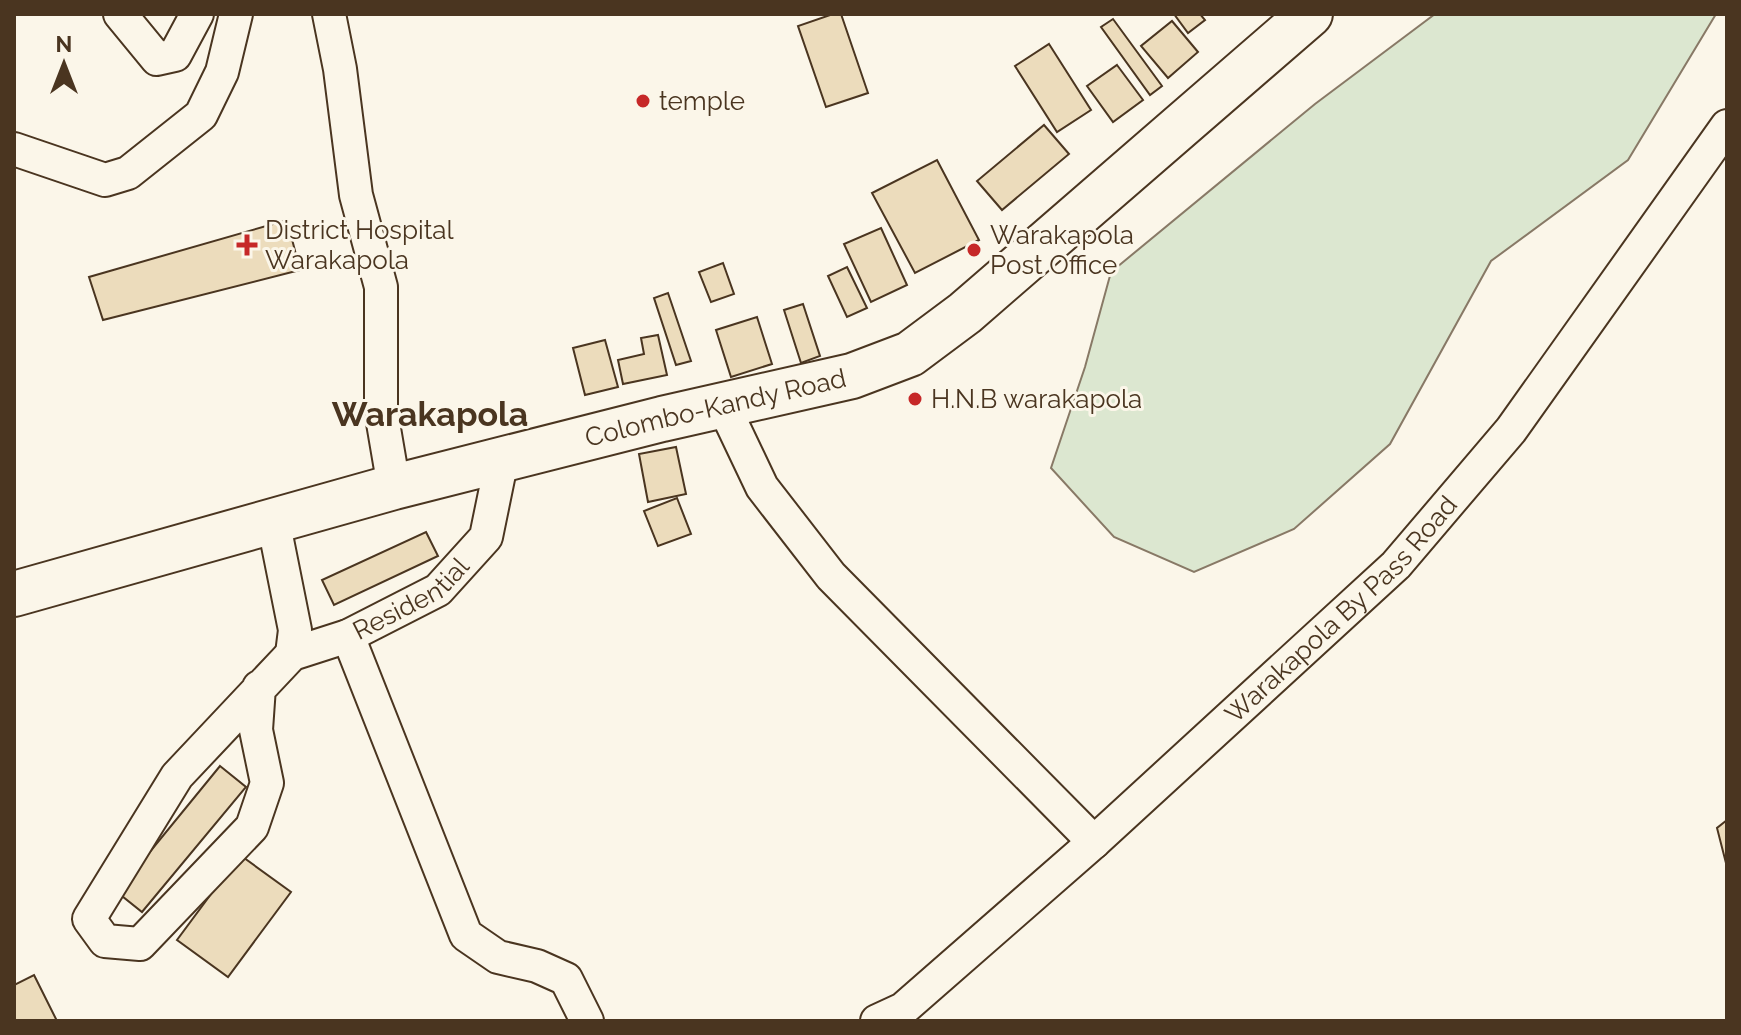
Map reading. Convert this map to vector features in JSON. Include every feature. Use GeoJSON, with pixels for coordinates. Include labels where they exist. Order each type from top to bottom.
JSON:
{"type":"FeatureCollection","features":[{"type":"Feature","properties":{"kind":"highway","name":"Colombo-Kandy Road"},"geometry":{"type":"LineString","coordinates":[[14,594],[394,487],[852,376],[910,354],[965,313],[1310,14]]}},
{"type":"Feature","properties":{"kind":"street"},"geometry":{"type":"LineString","coordinates":[[120,14],[157,59],[175,55],[197,14]]}},
{"type":"Feature","properties":{"kind":"street"},"geometry":{"type":"LineString","coordinates":[[14,149],[105,180],[128,173],[201,115],[222,72],[236,14]]}},
{"type":"Feature","properties":{"kind":"street"},"geometry":{"type":"LineString","coordinates":[[329,14],[340,69],[356,195],[381,287],[381,411],[394,487]]}},
{"type":"Feature","properties":{"kind":"street","name":"Warakapola By Pass Road"},"geometry":{"type":"LineString","coordinates":[[877,1021],[903,1009],[1094,842],[1396,565],[1511,430],[1727,126]]}},
{"type":"Feature","properties":{"kind":"street"},"geometry":{"type":"LineString","coordinates":[[723,405],[762,487],[831,576],[1094,842]]}},
{"type":"Feature","properties":{"kind":"street","name":"Residential"},"geometry":{"type":"LineString","coordinates":[[259,687],[256,730],[267,783],[252,827],[140,944],[105,941],[89,919],[177,776],[259,687],[292,654],[348,636],[438,590],[486,537],[502,459]]}},
{"type":"Feature","properties":{"kind":"street"},"geometry":{"type":"LineString","coordinates":[[273,520],[295,630],[292,654]]}},
{"type":"Feature","properties":{"kind":"street"},"geometry":{"type":"LineString","coordinates":[[348,636],[466,935],[498,957],[537,966],[566,979],[587,1021]]}},
{"type":"Feature","properties":{"kind":"green space"},"geometry":{"type":"Polygon","coordinates":[[[1435,14],[1716,14],[1628,160],[1491,261],[1390,444],[1294,529],[1194,572],[1114,537],[1051,468],[1085,367],[1111,272],[1315,104],[1435,14]]]}},
{"type":"Feature","properties":{"kind":"building"},"geometry":{"type":"Polygon","coordinates":[[[841,14],[868,93],[826,107],[798,26],[841,14]]]}},
{"type":"Feature","properties":{"kind":"building"},"geometry":{"type":"Polygon","coordinates":[[[1174,14],[1200,14],[1205,20],[1188,33],[1174,14]]]}},
{"type":"Feature","properties":{"kind":"building"},"geometry":{"type":"Polygon","coordinates":[[[1113,19],[1162,86],[1150,95],[1101,27],[1113,19]]]}},
{"type":"Feature","properties":{"kind":"building"},"geometry":{"type":"Polygon","coordinates":[[[1172,21],[1198,52],[1168,78],[1141,46],[1172,21]]]}},
{"type":"Feature","properties":{"kind":"building"},"geometry":{"type":"Polygon","coordinates":[[[1049,44],[1091,110],[1057,132],[1015,66],[1049,44]]]}},
{"type":"Feature","properties":{"kind":"building"},"geometry":{"type":"Polygon","coordinates":[[[1117,65],[1143,100],[1113,122],[1087,86],[1117,65]]]}},
{"type":"Feature","properties":{"kind":"building"},"geometry":{"type":"Polygon","coordinates":[[[1044,125],[1069,154],[1002,210],[977,181],[1044,125]]]}},
{"type":"Feature","properties":{"kind":"building"},"geometry":{"type":"Polygon","coordinates":[[[937,160],[979,240],[915,273],[872,193],[937,160]]]}},
{"type":"Feature","properties":{"kind":"building","name":"District Hospital Warakapola"},"geometry":{"type":"Polygon","coordinates":[[[287,220],[300,270],[103,320],[89,277],[287,220]]]}},
{"type":"Feature","properties":{"kind":"building"},"geometry":{"type":"Polygon","coordinates":[[[881,228],[907,285],[871,302],[844,244],[881,228]]]}},
{"type":"Feature","properties":{"kind":"building"},"geometry":{"type":"Polygon","coordinates":[[[723,263],[734,294],[711,302],[699,272],[723,263]]]}},
{"type":"Feature","properties":{"kind":"building"},"geometry":{"type":"Polygon","coordinates":[[[847,267],[867,308],[847,317],[828,276],[847,267]]]}},
{"type":"Feature","properties":{"kind":"building"},"geometry":{"type":"Polygon","coordinates":[[[668,293],[691,361],[676,365],[654,298],[668,293]]]}},
{"type":"Feature","properties":{"kind":"building"},"geometry":{"type":"Polygon","coordinates":[[[803,304],[820,356],[801,363],[784,310],[803,304]]]}},
{"type":"Feature","properties":{"kind":"building"},"geometry":{"type":"Polygon","coordinates":[[[757,317],[772,364],[731,377],[716,330],[757,317]]]}},
{"type":"Feature","properties":{"kind":"building"},"geometry":{"type":"Polygon","coordinates":[[[658,335],[667,375],[623,384],[618,360],[644,354],[641,338],[658,335]]]}},
{"type":"Feature","properties":{"kind":"building"},"geometry":{"type":"Polygon","coordinates":[[[605,340],[618,387],[585,395],[573,348],[605,340]]]}},
{"type":"Feature","properties":{"kind":"building"},"geometry":{"type":"Polygon","coordinates":[[[676,447],[686,494],[648,502],[639,454],[676,447]]]}},
{"type":"Feature","properties":{"kind":"building"},"geometry":{"type":"Polygon","coordinates":[[[677,498],[691,534],[658,546],[644,511],[677,498]]]}},
{"type":"Feature","properties":{"kind":"building"},"geometry":{"type":"Polygon","coordinates":[[[426,532],[438,556],[334,605],[322,580],[426,532]]]}},
{"type":"Feature","properties":{"kind":"building"},"geometry":{"type":"Polygon","coordinates":[[[220,766],[246,787],[142,912],[117,892],[220,766]]]}},
{"type":"Feature","properties":{"kind":"building"},"geometry":{"type":"Polygon","coordinates":[[[1727,820],[1727,867],[1717,828],[1727,820]]]}},
{"type":"Feature","properties":{"kind":"building"},"geometry":{"type":"Polygon","coordinates":[[[240,855],[291,892],[228,977],[177,940],[240,855]]]}},
{"type":"Feature","properties":{"kind":"building"},"geometry":{"type":"Polygon","coordinates":[[[34,975],[57,1021],[14,1021],[14,985],[34,975]]]}},
{"type":"Feature","properties":{"kind":"place","name":"temple"},"geometry":{"type":"Point","coordinates":[643,101]}},
{"type":"Feature","properties":{"kind":"place","name":"District Hospital Warakapola"},"geometry":{"type":"Point","coordinates":[247,245]}},
{"type":"Feature","properties":{"kind":"place","name":"Warakapola Post Office"},"geometry":{"type":"Point","coordinates":[974,250]}},
{"type":"Feature","properties":{"kind":"place","name":"H.N.B warakapola"},"geometry":{"type":"Point","coordinates":[915,399]}},
{"type":"Feature","properties":{"kind":"district","name":"Warakapola"},"geometry":{"type":"Point","coordinates":[430,414]}}]}
